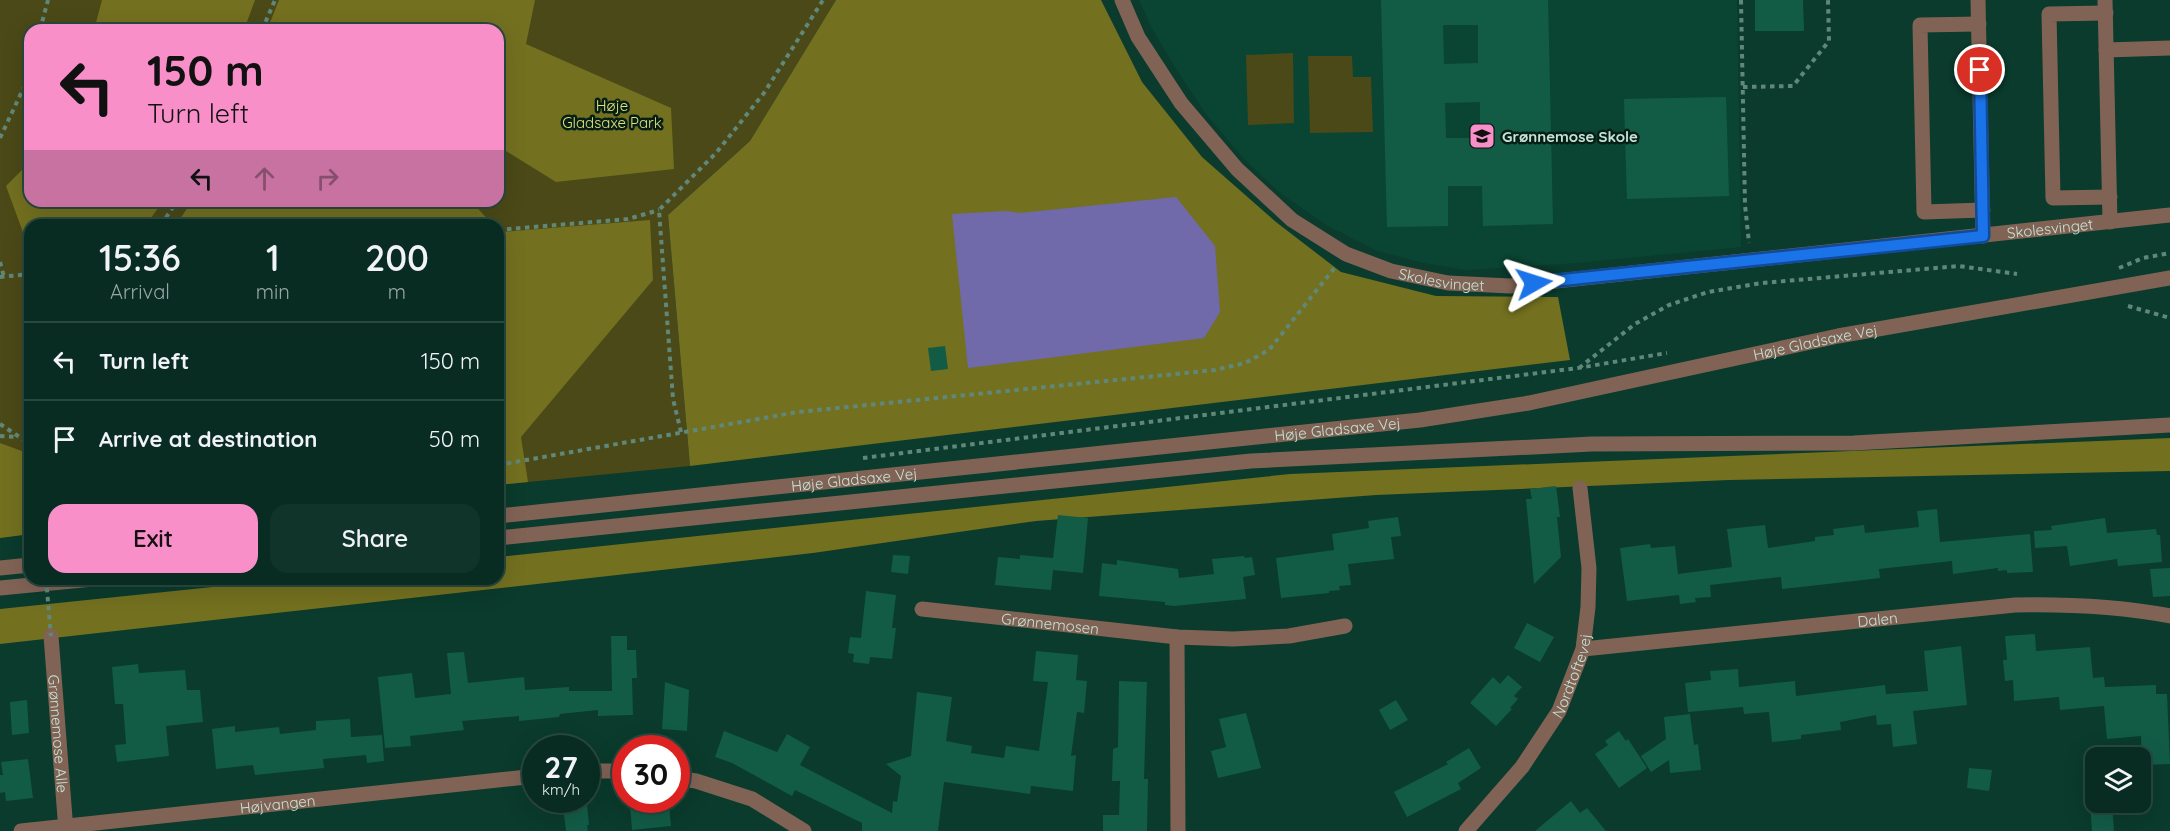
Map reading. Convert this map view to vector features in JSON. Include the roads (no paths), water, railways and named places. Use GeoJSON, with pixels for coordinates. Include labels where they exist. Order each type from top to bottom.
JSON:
{"type":"FeatureCollection","features":[{"type":"Feature","properties":{"kind":"street","name":"Skolesvinget"},"geometry":{"type":"LineString","coordinates":[[1122,0],[1138,37],[1181,103],[1237,169],[1292,220],[1346,254],[1391,271],[1448,284],[1510,286],[2170,215]]}},
{"type":"Feature","properties":{"kind":"street"},"geometry":{"type":"LineString","coordinates":[[1978,0],[1983,236]]}},
{"type":"Feature","properties":{"kind":"street"},"geometry":{"type":"LineString","coordinates":[[2110,197],[2053,198],[2049,14],[2106,7],[2106,50],[2110,197],[2110,222]]}},
{"type":"Feature","properties":{"kind":"street"},"geometry":{"type":"LineString","coordinates":[[1979,24],[1920,25],[1924,212],[1983,210]]}},
{"type":"Feature","properties":{"kind":"street"},"geometry":{"type":"LineString","coordinates":[[2106,50],[2170,48]]}},
{"type":"Feature","properties":{"kind":"street","name":"Høje Gladsaxe Vej"},"geometry":{"type":"LineString","coordinates":[[504,515],[1420,420],[1529,403],[1838,336],[2170,278]]}},
{"type":"Feature","properties":{"kind":"street","name":"Høje Gladsaxe Vej"},"geometry":{"type":"LineString","coordinates":[[504,537],[1251,461],[1592,444],[1854,443],[2170,425]]}},
{"type":"Feature","properties":{"kind":"street","name":"Nordtoftevej"},"geometry":{"type":"LineString","coordinates":[[1466,831],[1522,767],[1559,711],[1583,649],[1588,607],[1589,568],[1580,488]]}},
{"type":"Feature","properties":{"kind":"street"},"geometry":{"type":"LineString","coordinates":[[0,568],[24,566]]}},
{"type":"Feature","properties":{"kind":"street"},"geometry":{"type":"LineString","coordinates":[[0,588],[31,585]]}},
{"type":"Feature","properties":{"kind":"street","name":"Dalen"},"geometry":{"type":"LineString","coordinates":[[1583,649],[2015,605],[2072,604],[2136,609],[2170,616]]}},
{"type":"Feature","properties":{"kind":"street","name":"Grønnemosen"},"geometry":{"type":"LineString","coordinates":[[922,609],[1177,637],[1233,639],[1278,637],[1345,627]]}},
{"type":"Feature","properties":{"kind":"street","name":"Grønnemose Alle"},"geometry":{"type":"LineString","coordinates":[[51,636],[66,829]]}},
{"type":"Feature","properties":{"kind":"street"},"geometry":{"type":"LineString","coordinates":[[1177,637],[1178,831]]}},
{"type":"Feature","properties":{"kind":"street","name":"Højvangen"},"geometry":{"type":"LineString","coordinates":[[21,831],[66,829],[522,779]]}},
{"type":"Feature","properties":{"kind":"street"},"geometry":{"type":"LineString","coordinates":[[690,780],[752,799],[804,831]]}},
{"type":"Feature","properties":{"kind":"place","name":"Grønnemose Skole"},"geometry":{"type":"Point","coordinates":[1482,136]}},
{"type":"Feature","properties":{"kind":"park label","name":"Høje Gladsaxe Park"},"geometry":{"type":"Point","coordinates":[612,114]}}]}
